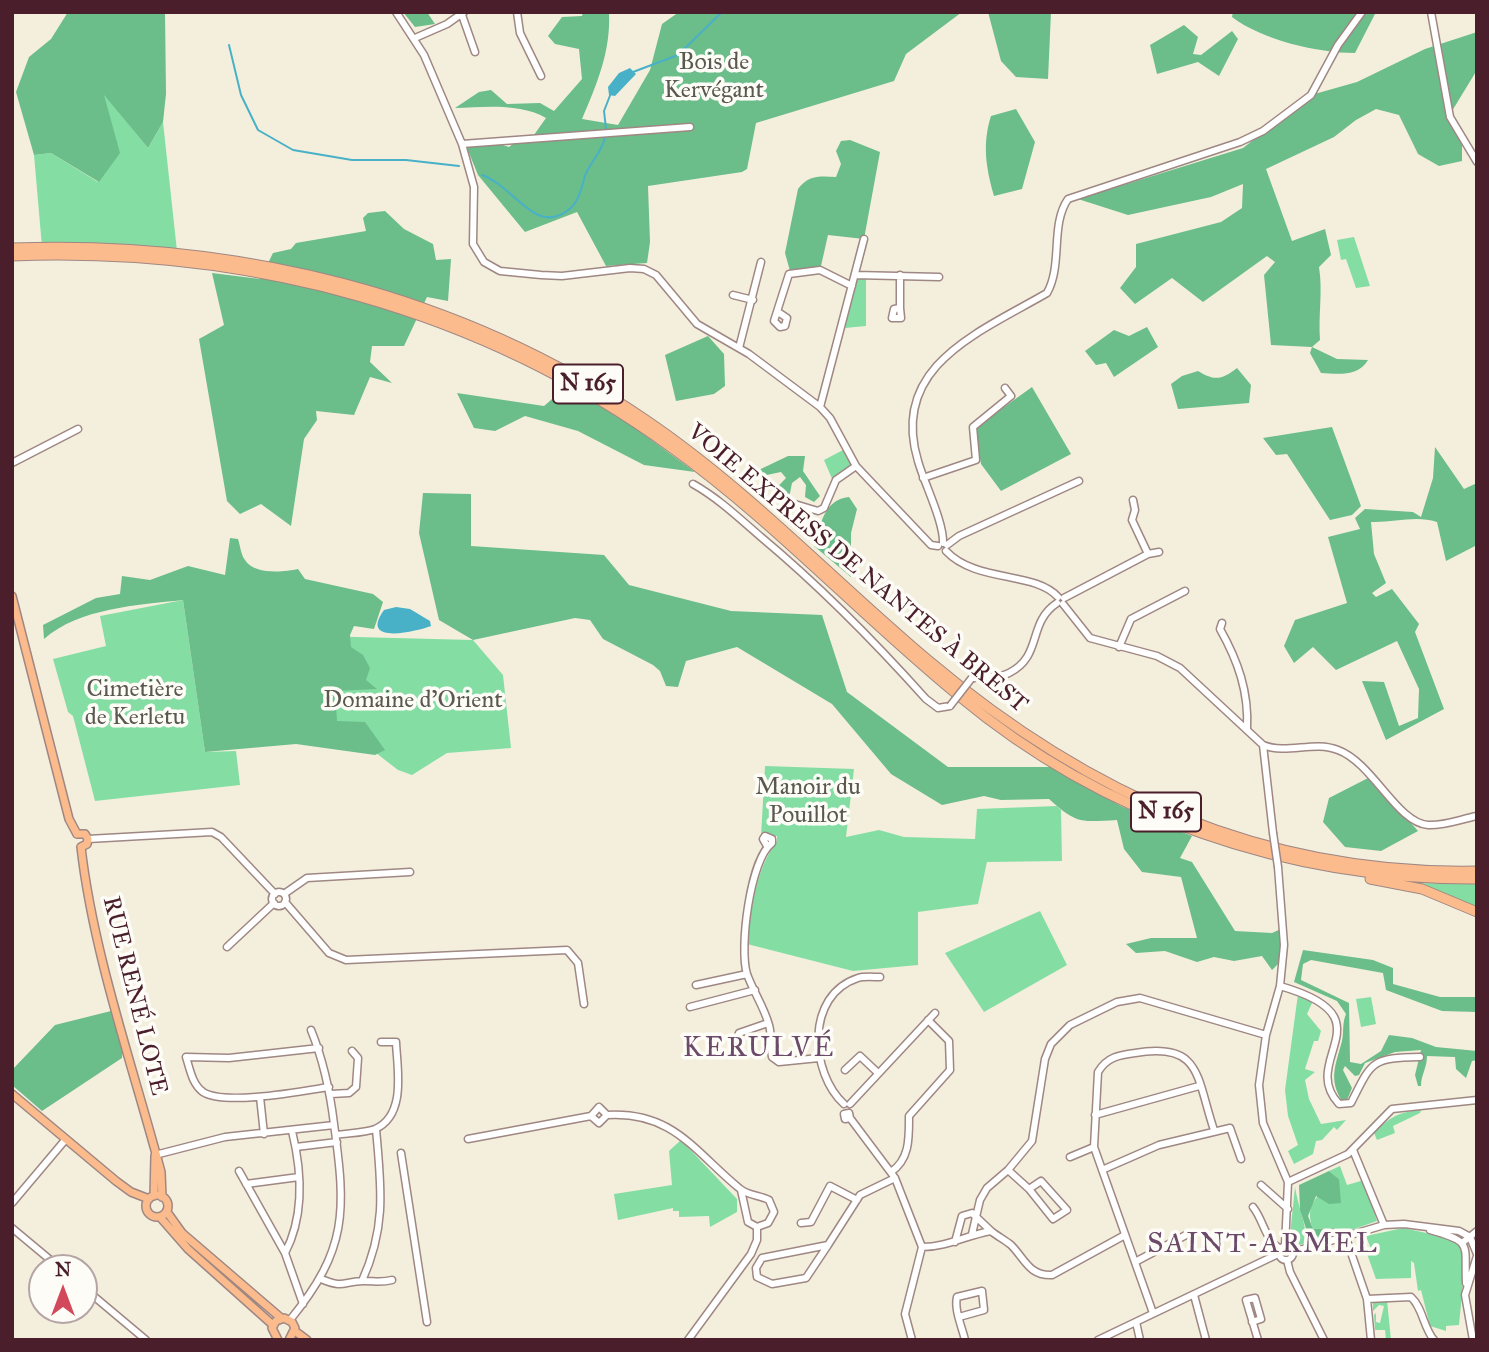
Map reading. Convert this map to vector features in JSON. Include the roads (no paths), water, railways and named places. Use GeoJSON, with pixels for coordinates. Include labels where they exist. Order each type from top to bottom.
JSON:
{"type":"FeatureCollection","features":[{"type":"Feature","properties":{"kind":"highway","name":"VOIE EXPRESS DE NANTES À BREST"},"geometry":{"type":"LineString","coordinates":[[12,248],[119,247],[245,261],[351,285],[457,320],[550,362],[675,440],[751,499],[967,692],[1034,741],[1097,780],[1199,825],[1282,849],[1363,865],[1477,871]]}},
{"type":"Feature","properties":{"kind":"highway","name":"VOIE EXPRESS DE NANTES À BREST"},"geometry":{"type":"LineString","coordinates":[[12,256],[142,256],[244,268],[349,292],[486,341],[573,384],[671,446],[754,513],[962,699],[1053,763],[1124,801],[1195,832],[1266,854],[1353,871],[1477,879]]}},
{"type":"Feature","properties":{"kind":"highway"},"geometry":{"type":"LineString","coordinates":[[1353,871],[1368,879],[1433,892],[1477,912]]}},
{"type":"Feature","properties":{"kind":"main road"},"geometry":{"type":"LineString","coordinates":[[12,596],[69,819],[77,834],[75,842],[81,847],[87,844],[88,839],[83,833],[77,834]]}},
{"type":"Feature","properties":{"kind":"main road","name":"RUE RENÉ LOTE"},"geometry":{"type":"LineString","coordinates":[[81,847],[82,868],[97,933],[155,1155],[155,1197]]}},
{"type":"Feature","properties":{"kind":"main road"},"geometry":{"type":"LineString","coordinates":[[12,1094],[131,1192],[151,1215],[164,1214]]}},
{"type":"Feature","properties":{"kind":"main road"},"geometry":{"type":"LineString","coordinates":[[131,1192],[168,1203],[164,1214]]}},
{"type":"Feature","properties":{"kind":"main road"},"geometry":{"type":"LineString","coordinates":[[147,1208],[155,1197]]}},
{"type":"Feature","properties":{"kind":"main road"},"geometry":{"type":"LineString","coordinates":[[164,1214],[182,1233],[281,1318],[290,1320],[295,1331],[307,1340]]}},
{"type":"Feature","properties":{"kind":"main road"},"geometry":{"type":"LineString","coordinates":[[164,1214],[188,1249],[273,1325],[275,1339]]}},
{"type":"Feature","properties":{"kind":"main road"},"geometry":{"type":"LineString","coordinates":[[273,1325],[281,1318]]}},
{"type":"Feature","properties":{"kind":"main road"},"geometry":{"type":"LineString","coordinates":[[290,1340],[295,1331]]}},
{"type":"Feature","properties":{"kind":"street"},"geometry":{"type":"LineString","coordinates":[[396,12],[415,38],[462,144],[474,187],[473,244],[484,262],[500,271],[562,276],[644,269],[656,275],[697,324],[739,348],[820,407],[830,418],[856,466],[931,545],[944,546],[958,536],[1079,481]]}},
{"type":"Feature","properties":{"kind":"street"},"geometry":{"type":"LineString","coordinates":[[517,12],[520,33],[541,76]]}},
{"type":"Feature","properties":{"kind":"street"},"geometry":{"type":"LineString","coordinates":[[1362,12],[1338,45],[1311,95],[1263,131],[1240,142],[1068,200],[1063,210],[1054,277],[1047,293],[942,358],[916,397],[910,433],[944,546],[965,565],[988,574],[1047,587],[1061,600],[1090,638],[1157,656],[1180,668],[1263,745],[1273,750],[1324,747],[1349,755],[1367,768],[1404,812],[1418,822],[1432,825],[1477,816]]}},
{"type":"Feature","properties":{"kind":"street"},"geometry":{"type":"LineString","coordinates":[[1431,12],[1450,117],[1477,162]]}},
{"type":"Feature","properties":{"kind":"street"},"geometry":{"type":"LineString","coordinates":[[415,38],[463,14],[475,52]]}},
{"type":"Feature","properties":{"kind":"street"},"geometry":{"type":"LineString","coordinates":[[462,144],[690,127]]}},
{"type":"Feature","properties":{"kind":"street"},"geometry":{"type":"LineString","coordinates":[[820,407],[864,239]]}},
{"type":"Feature","properties":{"kind":"street"},"geometry":{"type":"LineString","coordinates":[[739,348],[761,262]]}},
{"type":"Feature","properties":{"kind":"street"},"geometry":{"type":"LineString","coordinates":[[778,313],[789,274],[820,271],[852,286]]}},
{"type":"Feature","properties":{"kind":"street"},"geometry":{"type":"LineString","coordinates":[[855,275],[939,277]]}},
{"type":"Feature","properties":{"kind":"street"},"geometry":{"type":"LineString","coordinates":[[900,275],[900,308]]}},
{"type":"Feature","properties":{"kind":"street"},"geometry":{"type":"LineString","coordinates":[[733,295],[753,300]]}},
{"type":"Feature","properties":{"kind":"street"},"geometry":{"type":"LineString","coordinates":[[923,478],[976,460],[973,427],[1012,396],[1005,388]]}},
{"type":"Feature","properties":{"kind":"street"},"geometry":{"type":"LineString","coordinates":[[12,463],[78,429]]}},
{"type":"Feature","properties":{"kind":"street"},"geometry":{"type":"LineString","coordinates":[[788,502],[818,511],[824,508],[836,480],[856,466]]}},
{"type":"Feature","properties":{"kind":"street"},"geometry":{"type":"LineString","coordinates":[[693,484],[750,528],[850,616],[926,699],[939,708],[950,706],[971,679],[995,678],[1019,667],[1032,649],[1039,620],[1061,600],[1148,554],[1159,552]]}},
{"type":"Feature","properties":{"kind":"street"},"geometry":{"type":"LineString","coordinates":[[1133,500],[1135,510],[1132,520],[1148,554]]}},
{"type":"Feature","properties":{"kind":"street"},"geometry":{"type":"LineString","coordinates":[[1119,647],[1130,619],[1185,591]]}},
{"type":"Feature","properties":{"kind":"street"},"geometry":{"type":"LineString","coordinates":[[1222,623],[1220,629],[1234,655],[1248,702],[1247,729]]}},
{"type":"Feature","properties":{"kind":"street"},"geometry":{"type":"LineString","coordinates":[[1263,745],[1278,867],[1284,946],[1280,986],[1260,1067],[1259,1104],[1271,1146],[1288,1182],[1288,1209],[1281,1250]]}},
{"type":"Feature","properties":{"kind":"street"},"geometry":{"type":"LineString","coordinates":[[88,839],[212,832],[221,837],[275,894],[285,898],[329,953],[346,960],[567,950],[578,964],[584,1004]]}},
{"type":"Feature","properties":{"kind":"street"},"geometry":{"type":"LineString","coordinates":[[767,846],[750,900],[745,940],[747,974],[768,1023],[774,1060],[819,1058]]}},
{"type":"Feature","properties":{"kind":"street"},"geometry":{"type":"LineString","coordinates":[[274,903],[280,906],[307,878],[410,873]]}},
{"type":"Feature","properties":{"kind":"street"},"geometry":{"type":"LineString","coordinates":[[227,947],[274,903],[275,894]]}},
{"type":"Feature","properties":{"kind":"street"},"geometry":{"type":"LineString","coordinates":[[696,985],[747,974]]}},
{"type":"Feature","properties":{"kind":"street"},"geometry":{"type":"LineString","coordinates":[[880,977],[859,978],[843,986],[831,998],[820,1018],[819,1058],[829,1086],[847,1105],[847,1116],[893,1175],[922,1247],[905,1314],[912,1340]]}},
{"type":"Feature","properties":{"kind":"street"},"geometry":{"type":"LineString","coordinates":[[1280,986],[1304,993],[1332,1012],[1338,1028],[1329,1063],[1328,1084],[1339,1104],[1351,1102],[1368,1068],[1375,1063],[1420,1057]]}},
{"type":"Feature","properties":{"kind":"street"},"geometry":{"type":"LineString","coordinates":[[690,1007],[755,990]]}},
{"type":"Feature","properties":{"kind":"street"},"geometry":{"type":"LineString","coordinates":[[972,1234],[980,1200],[986,1188],[1008,1170],[1032,1141],[1042,1071],[1051,1044],[1084,1016],[1117,1002],[1153,999],[1266,1035]]}},
{"type":"Feature","properties":{"kind":"street"},"geometry":{"type":"LineString","coordinates":[[847,1105],[935,1013]]}},
{"type":"Feature","properties":{"kind":"street"},"geometry":{"type":"LineString","coordinates":[[828,1245],[762,1258],[756,1268],[757,1278],[772,1284],[806,1278],[828,1245],[860,1195],[893,1175],[910,1144],[909,1116],[950,1070],[948,1041],[928,1020]]}},
{"type":"Feature","properties":{"kind":"street"},"geometry":{"type":"LineString","coordinates":[[736,1041],[739,1033],[768,1023]]}},
{"type":"Feature","properties":{"kind":"street"},"geometry":{"type":"LineString","coordinates":[[290,1320],[321,1279],[334,1249],[342,1217],[337,1139],[330,1091],[319,1048],[311,1030]]}},
{"type":"Feature","properties":{"kind":"street"},"geometry":{"type":"LineString","coordinates":[[296,1147],[376,1129],[388,1119],[398,1090],[396,1042],[381,1042]]}},
{"type":"Feature","properties":{"kind":"street"},"geometry":{"type":"LineString","coordinates":[[319,1048],[229,1058],[186,1057],[193,1079],[205,1093],[260,1097],[330,1091],[349,1093],[356,1087],[358,1058],[352,1051]]}},
{"type":"Feature","properties":{"kind":"street"},"geometry":{"type":"LineString","coordinates":[[1153,1314],[1094,1147],[1098,1072],[1105,1062],[1116,1056],[1160,1049],[1177,1052],[1192,1065],[1214,1130]]}},
{"type":"Feature","properties":{"kind":"street"},"geometry":{"type":"LineString","coordinates":[[845,1070],[860,1056],[878,1073]]}},
{"type":"Feature","properties":{"kind":"street"},"geometry":{"type":"LineString","coordinates":[[1095,1115],[1199,1086]]}},
{"type":"Feature","properties":{"kind":"street"},"geometry":{"type":"LineString","coordinates":[[260,1097],[264,1134]]}},
{"type":"Feature","properties":{"kind":"street"},"geometry":{"type":"LineString","coordinates":[[1288,1182],[1353,1150],[1392,1109],[1477,1100]]}},
{"type":"Feature","properties":{"kind":"street"},"geometry":{"type":"LineString","coordinates":[[468,1139],[591,1116],[599,1107],[607,1115]]}},
{"type":"Feature","properties":{"kind":"street"},"geometry":{"type":"LineString","coordinates":[[591,1116],[599,1123],[607,1115],[633,1113],[680,1135],[701,1150],[741,1190],[769,1200],[774,1212],[768,1223],[757,1227]]}},
{"type":"Feature","properties":{"kind":"street"},"geometry":{"type":"LineString","coordinates":[[838,1124],[847,1116]]}},
{"type":"Feature","properties":{"kind":"street"},"geometry":{"type":"LineString","coordinates":[[155,1155],[225,1137],[334,1125]]}},
{"type":"Feature","properties":{"kind":"street"},"geometry":{"type":"LineString","coordinates":[[1102,1170],[1159,1145],[1230,1128],[1241,1159]]}},
{"type":"Feature","properties":{"kind":"street"},"geometry":{"type":"LineString","coordinates":[[362,1281],[378,1238],[382,1215],[376,1129]]}},
{"type":"Feature","properties":{"kind":"street"},"geometry":{"type":"LineString","coordinates":[[285,1253],[299,1209],[299,1177],[292,1131]]}},
{"type":"Feature","properties":{"kind":"street"},"geometry":{"type":"LineString","coordinates":[[12,1203],[66,1139]]}},
{"type":"Feature","properties":{"kind":"street"},"geometry":{"type":"LineString","coordinates":[[1070,1157],[1094,1147]]}},
{"type":"Feature","properties":{"kind":"street"},"geometry":{"type":"LineString","coordinates":[[1353,1150],[1384,1225]]}},
{"type":"Feature","properties":{"kind":"street"},"geometry":{"type":"LineString","coordinates":[[401,1153],[427,1322]]}},
{"type":"Feature","properties":{"kind":"street"},"geometry":{"type":"LineString","coordinates":[[1008,1170],[1029,1189],[1053,1219],[1067,1210],[1041,1181],[1029,1189]]}},
{"type":"Feature","properties":{"kind":"street"},"geometry":{"type":"LineString","coordinates":[[239,1171],[285,1253],[303,1304]]}},
{"type":"Feature","properties":{"kind":"street"},"geometry":{"type":"LineString","coordinates":[[246,1184],[299,1177]]}},
{"type":"Feature","properties":{"kind":"street"},"geometry":{"type":"LineString","coordinates":[[1261,1185],[1288,1209]]}},
{"type":"Feature","properties":{"kind":"street"},"geometry":{"type":"LineString","coordinates":[[801,1223],[811,1222],[830,1186],[857,1200]]}},
{"type":"Feature","properties":{"kind":"street"},"geometry":{"type":"LineString","coordinates":[[741,1190],[746,1220],[757,1227]]}},
{"type":"Feature","properties":{"kind":"street"},"geometry":{"type":"LineString","coordinates":[[744,1209],[748,1201],[756,1197]]}},
{"type":"Feature","properties":{"kind":"street"},"geometry":{"type":"LineString","coordinates":[[1253,1207],[1260,1216],[1269,1241],[1281,1250],[1287,1260],[1290,1272],[1324,1340]]}},
{"type":"Feature","properties":{"kind":"street"},"geometry":{"type":"LineString","coordinates":[[955,1242],[962,1216],[972,1213],[1010,1245],[1029,1268],[1045,1275],[1059,1274],[1125,1235]]}},
{"type":"Feature","properties":{"kind":"street"},"geometry":{"type":"LineString","coordinates":[[1404,1224],[1452,1236],[1462,1244],[1468,1257],[1466,1308],[1473,1340]]}},
{"type":"Feature","properties":{"kind":"street"},"geometry":{"type":"LineString","coordinates":[[1098,1340],[1281,1250],[1293,1252],[1384,1225],[1404,1224],[1459,1231],[1470,1237],[1477,1255],[1466,1283]]}},
{"type":"Feature","properties":{"kind":"street"},"geometry":{"type":"LineString","coordinates":[[688,1340],[751,1254],[757,1240],[757,1227]]}},
{"type":"Feature","properties":{"kind":"street"},"geometry":{"type":"LineString","coordinates":[[12,1228],[43,1254]]}},
{"type":"Feature","properties":{"kind":"street"},"geometry":{"type":"LineString","coordinates":[[922,1247],[955,1242],[972,1234],[991,1231]]}},
{"type":"Feature","properties":{"kind":"street"},"geometry":{"type":"LineString","coordinates":[[1462,1244],[1477,1231]]}},
{"type":"Feature","properties":{"kind":"street"},"geometry":{"type":"LineString","coordinates":[[1135,1262],[1186,1235]]}},
{"type":"Feature","properties":{"kind":"street"},"geometry":{"type":"LineString","coordinates":[[1346,1238],[1367,1298],[1371,1340]]}},
{"type":"Feature","properties":{"kind":"street"},"geometry":{"type":"LineString","coordinates":[[1287,1260],[1293,1252]]}},
{"type":"Feature","properties":{"kind":"street"},"geometry":{"type":"LineString","coordinates":[[321,1279],[342,1286],[362,1281],[378,1284],[392,1280]]}},
{"type":"Feature","properties":{"kind":"street"},"geometry":{"type":"LineString","coordinates":[[959,1317],[984,1310],[982,1291],[957,1297],[955,1302],[965,1340]]}},
{"type":"Feature","properties":{"kind":"street"},"geometry":{"type":"LineString","coordinates":[[1194,1294],[1206,1340]]}},
{"type":"Feature","properties":{"kind":"street"},"geometry":{"type":"LineString","coordinates":[[1367,1298],[1411,1297],[1417,1302],[1425,1329],[1434,1340]]}},
{"type":"Feature","properties":{"kind":"street"},"geometry":{"type":"LineString","coordinates":[[98,1300],[146,1340]]}},
{"type":"Feature","properties":{"kind":"street"},"geometry":{"type":"LineString","coordinates":[[1136,1322],[1140,1340]]}},
{"type":"Feature","properties":{"kind":"street"},"geometry":{"type":"LineString","coordinates":[[1252,1322],[1258,1340]]}},
{"type":"Feature","properties":{"kind":"water"},"geometry":{"type":"Polygon","coordinates":[[[630,68],[636,74],[615,96],[609,95],[608,87],[619,73],[630,68]]]}},
{"type":"Feature","properties":{"kind":"water"},"geometry":{"type":"Polygon","coordinates":[[[396,607],[410,609],[430,621],[431,626],[404,633],[384,632],[379,628],[378,621],[384,610],[396,607]]]}},
{"type":"Feature","properties":{"kind":"waterway"},"geometry":{"type":"LineString","coordinates":[[633,72],[678,55],[722,12]]}},
{"type":"Feature","properties":{"kind":"waterway"},"geometry":{"type":"LineString","coordinates":[[229,45],[241,95],[258,130],[293,150],[352,160],[406,160],[459,166]]}},
{"type":"Feature","properties":{"kind":"waterway"},"geometry":{"type":"LineString","coordinates":[[606,129],[604,111],[611,93]]}},
{"type":"Feature","properties":{"kind":"waterway"},"geometry":{"type":"LineString","coordinates":[[482,175],[493,180],[540,216],[560,215],[571,208],[577,199],[605,137]]}},
{"type":"Feature","properties":{"kind":"district","name":"KERULVÉ"},"geometry":{"type":"Point","coordinates":[759,1049]}},
{"type":"Feature","properties":{"kind":"district","name":"SAINT-ARMEL"},"geometry":{"type":"Point","coordinates":[1263,1245]}},
{"type":"Feature","properties":{"kind":"park label","name":"Bois de Kervégant"},"geometry":{"type":"Point","coordinates":[714,77]}},
{"type":"Feature","properties":{"kind":"park label","name":"Domaine d'Orient"},"geometry":{"type":"Point","coordinates":[413,701]}},
{"type":"Feature","properties":{"kind":"park label","name":"Cimetière de Kerletu"},"geometry":{"type":"Point","coordinates":[135,704]}},
{"type":"Feature","properties":{"kind":"park label","name":"Manoir du Pouillot"},"geometry":{"type":"Point","coordinates":[808,802]}}]}
